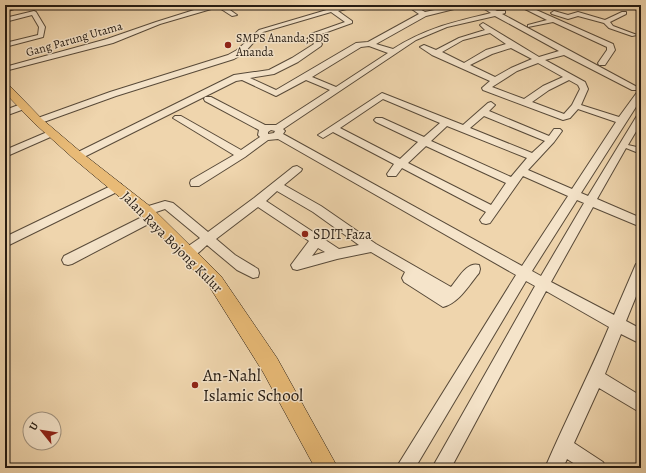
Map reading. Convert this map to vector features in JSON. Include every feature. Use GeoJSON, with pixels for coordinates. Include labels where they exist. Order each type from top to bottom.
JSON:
{"type":"FeatureCollection","features":[{"type":"Feature","properties":{"kind":"main road","name":"Jalan Raya Bojong Kulur"},"geometry":{"type":"LineString","coordinates":[[5,87],[38,121],[149,214],[215,281],[227,296],[270,365],[326,468]]}},
{"type":"Feature","properties":{"kind":"street"},"geometry":{"type":"LineString","coordinates":[[5,10],[23,5]]}},
{"type":"Feature","properties":{"kind":"street"},"geometry":{"type":"LineString","coordinates":[[218,5],[234,15]]}},
{"type":"Feature","properties":{"kind":"street","name":"Gang Parung Utama"},"geometry":{"type":"LineString","coordinates":[[5,69],[110,41],[158,23],[218,5]]}},
{"type":"Feature","properties":{"kind":"street"},"geometry":{"type":"LineString","coordinates":[[38,121],[113,94],[231,57],[240,52],[261,31],[332,10],[361,5]]}},
{"type":"Feature","properties":{"kind":"street"},"geometry":{"type":"LineString","coordinates":[[409,5],[424,14]]}},
{"type":"Feature","properties":{"kind":"street"},"geometry":{"type":"LineString","coordinates":[[481,5],[530,26],[602,63],[639,88]]}},
{"type":"Feature","properties":{"kind":"street"},"geometry":{"type":"LineString","coordinates":[[490,5],[565,52],[639,88]]}},
{"type":"Feature","properties":{"kind":"street"},"geometry":{"type":"LineString","coordinates":[[520,5],[610,46],[611,50],[602,63]]}},
{"type":"Feature","properties":{"kind":"street"},"geometry":{"type":"LineString","coordinates":[[370,44],[402,24],[424,14],[447,7],[463,6]]}},
{"type":"Feature","properties":{"kind":"street"},"geometry":{"type":"LineString","coordinates":[[564,9],[606,22],[611,27],[634,34]]}},
{"type":"Feature","properties":{"kind":"street"},"geometry":{"type":"LineString","coordinates":[[78,156],[237,77],[272,72],[295,60],[318,44],[312,37],[313,35],[350,21],[332,10]]}},
{"type":"Feature","properties":{"kind":"street"},"geometry":{"type":"LineString","coordinates":[[208,99],[272,137],[337,90],[410,41],[437,28],[499,12]]}},
{"type":"Feature","properties":{"kind":"street"},"geometry":{"type":"LineString","coordinates":[[544,15],[552,12],[568,17],[578,14]]}},
{"type":"Feature","properties":{"kind":"street"},"geometry":{"type":"LineString","coordinates":[[5,20],[34,13],[42,27],[41,36],[5,45]]}},
{"type":"Feature","properties":{"kind":"street"},"geometry":{"type":"LineString","coordinates":[[606,22],[624,13]]}},
{"type":"Feature","properties":{"kind":"street"},"geometry":{"type":"LineString","coordinates":[[530,26],[554,20]]}},
{"type":"Feature","properties":{"kind":"street"},"geometry":{"type":"LineString","coordinates":[[483,25],[512,45],[537,60],[584,86],[578,103],[567,116],[563,117],[486,88],[495,80],[514,68],[537,60],[565,52]]}},
{"type":"Feature","properties":{"kind":"street"},"geometry":{"type":"LineString","coordinates":[[435,53],[461,40],[492,30]]}},
{"type":"Feature","properties":{"kind":"street"},"geometry":{"type":"LineString","coordinates":[[223,87],[242,77],[276,93],[359,45],[370,44],[394,52]]}},
{"type":"Feature","properties":{"kind":"street"},"geometry":{"type":"LineString","coordinates":[[463,66],[489,52],[512,45]]}},
{"type":"Feature","properties":{"kind":"street"},"geometry":{"type":"LineString","coordinates":[[424,47],[495,80]]}},
{"type":"Feature","properties":{"kind":"street"},"geometry":{"type":"LineString","coordinates":[[306,77],[337,90]]}},
{"type":"Feature","properties":{"kind":"street"},"geometry":{"type":"LineString","coordinates":[[525,103],[546,88],[568,77]]}},
{"type":"Feature","properties":{"kind":"street"},"geometry":{"type":"LineString","coordinates":[[405,468],[524,273],[623,118],[639,88]]}},
{"type":"Feature","properties":{"kind":"street"},"geometry":{"type":"LineString","coordinates":[[323,135],[382,96],[464,129],[576,191],[641,223]]}},
{"type":"Feature","properties":{"kind":"street"},"geometry":{"type":"LineString","coordinates":[[578,103],[623,118]]}},
{"type":"Feature","properties":{"kind":"street"},"geometry":{"type":"LineString","coordinates":[[464,129],[491,105]]}},
{"type":"Feature","properties":{"kind":"street"},"geometry":{"type":"LineString","coordinates":[[5,113],[24,106]]}},
{"type":"Feature","properties":{"kind":"street"},"geometry":{"type":"LineString","coordinates":[[483,112],[551,140]]}},
{"type":"Feature","properties":{"kind":"street"},"geometry":{"type":"LineString","coordinates":[[441,468],[547,286],[592,198],[641,116]]}},
{"type":"Feature","properties":{"kind":"street"},"geometry":{"type":"LineString","coordinates":[[178,118],[241,155]]}},
{"type":"Feature","properties":{"kind":"street"},"geometry":{"type":"LineString","coordinates":[[380,120],[513,182]]}},
{"type":"Feature","properties":{"kind":"street"},"geometry":{"type":"LineString","coordinates":[[392,174],[400,164],[446,122]]}},
{"type":"Feature","properties":{"kind":"street"},"geometry":{"type":"LineString","coordinates":[[334,129],[493,211]]}},
{"type":"Feature","properties":{"kind":"street"},"geometry":{"type":"LineString","coordinates":[[486,220],[527,164],[551,140],[557,131]]}},
{"type":"Feature","properties":{"kind":"street"},"geometry":{"type":"LineString","coordinates":[[278,132],[547,286],[641,337]]}},
{"type":"Feature","properties":{"kind":"street"},"geometry":{"type":"LineString","coordinates":[[5,154],[52,133]]}},
{"type":"Feature","properties":{"kind":"street"},"geometry":{"type":"LineString","coordinates":[[195,183],[241,155],[265,133]]}},
{"type":"Feature","properties":{"kind":"street"},"geometry":{"type":"LineString","coordinates":[[630,147],[641,151]]}},
{"type":"Feature","properties":{"kind":"street"},"geometry":{"type":"LineString","coordinates":[[188,253],[258,201],[297,169]]}},
{"type":"Feature","properties":{"kind":"street"},"geometry":{"type":"LineString","coordinates":[[277,186],[317,209],[372,247],[415,271],[409,278],[443,301],[447,300],[453,295],[474,269]]}},
{"type":"Feature","properties":{"kind":"street"},"geometry":{"type":"LineString","coordinates":[[5,242],[117,187]]}},
{"type":"Feature","properties":{"kind":"street"},"geometry":{"type":"LineString","coordinates":[[592,198],[641,215]]}},
{"type":"Feature","properties":{"kind":"street"},"geometry":{"type":"LineString","coordinates":[[258,201],[337,254]]}},
{"type":"Feature","properties":{"kind":"street"},"geometry":{"type":"LineString","coordinates":[[68,260],[165,205],[169,206],[208,237],[238,265],[253,273]]}},
{"type":"Feature","properties":{"kind":"street"},"geometry":{"type":"LineString","coordinates":[[318,240],[297,265],[337,254],[372,247]]}},
{"type":"Feature","properties":{"kind":"street"},"geometry":{"type":"LineString","coordinates":[[554,468],[596,377],[617,324],[640,273]]}},
{"type":"Feature","properties":{"kind":"street"},"geometry":{"type":"LineString","coordinates":[[596,377],[641,405]]}},
{"type":"Feature","properties":{"kind":"street"},"geometry":{"type":"LineString","coordinates":[[563,446],[597,468]]}},
{"type":"Feature","properties":{"kind":"place","name":"SMPS Ananda;SDS Ananda"},"geometry":{"type":"Point","coordinates":[228,45]}},
{"type":"Feature","properties":{"kind":"place","name":"SDIT Faza"},"geometry":{"type":"Point","coordinates":[305,234]}},
{"type":"Feature","properties":{"kind":"place","name":"An-Nahl Islamic School"},"geometry":{"type":"Point","coordinates":[195,385]}}]}
